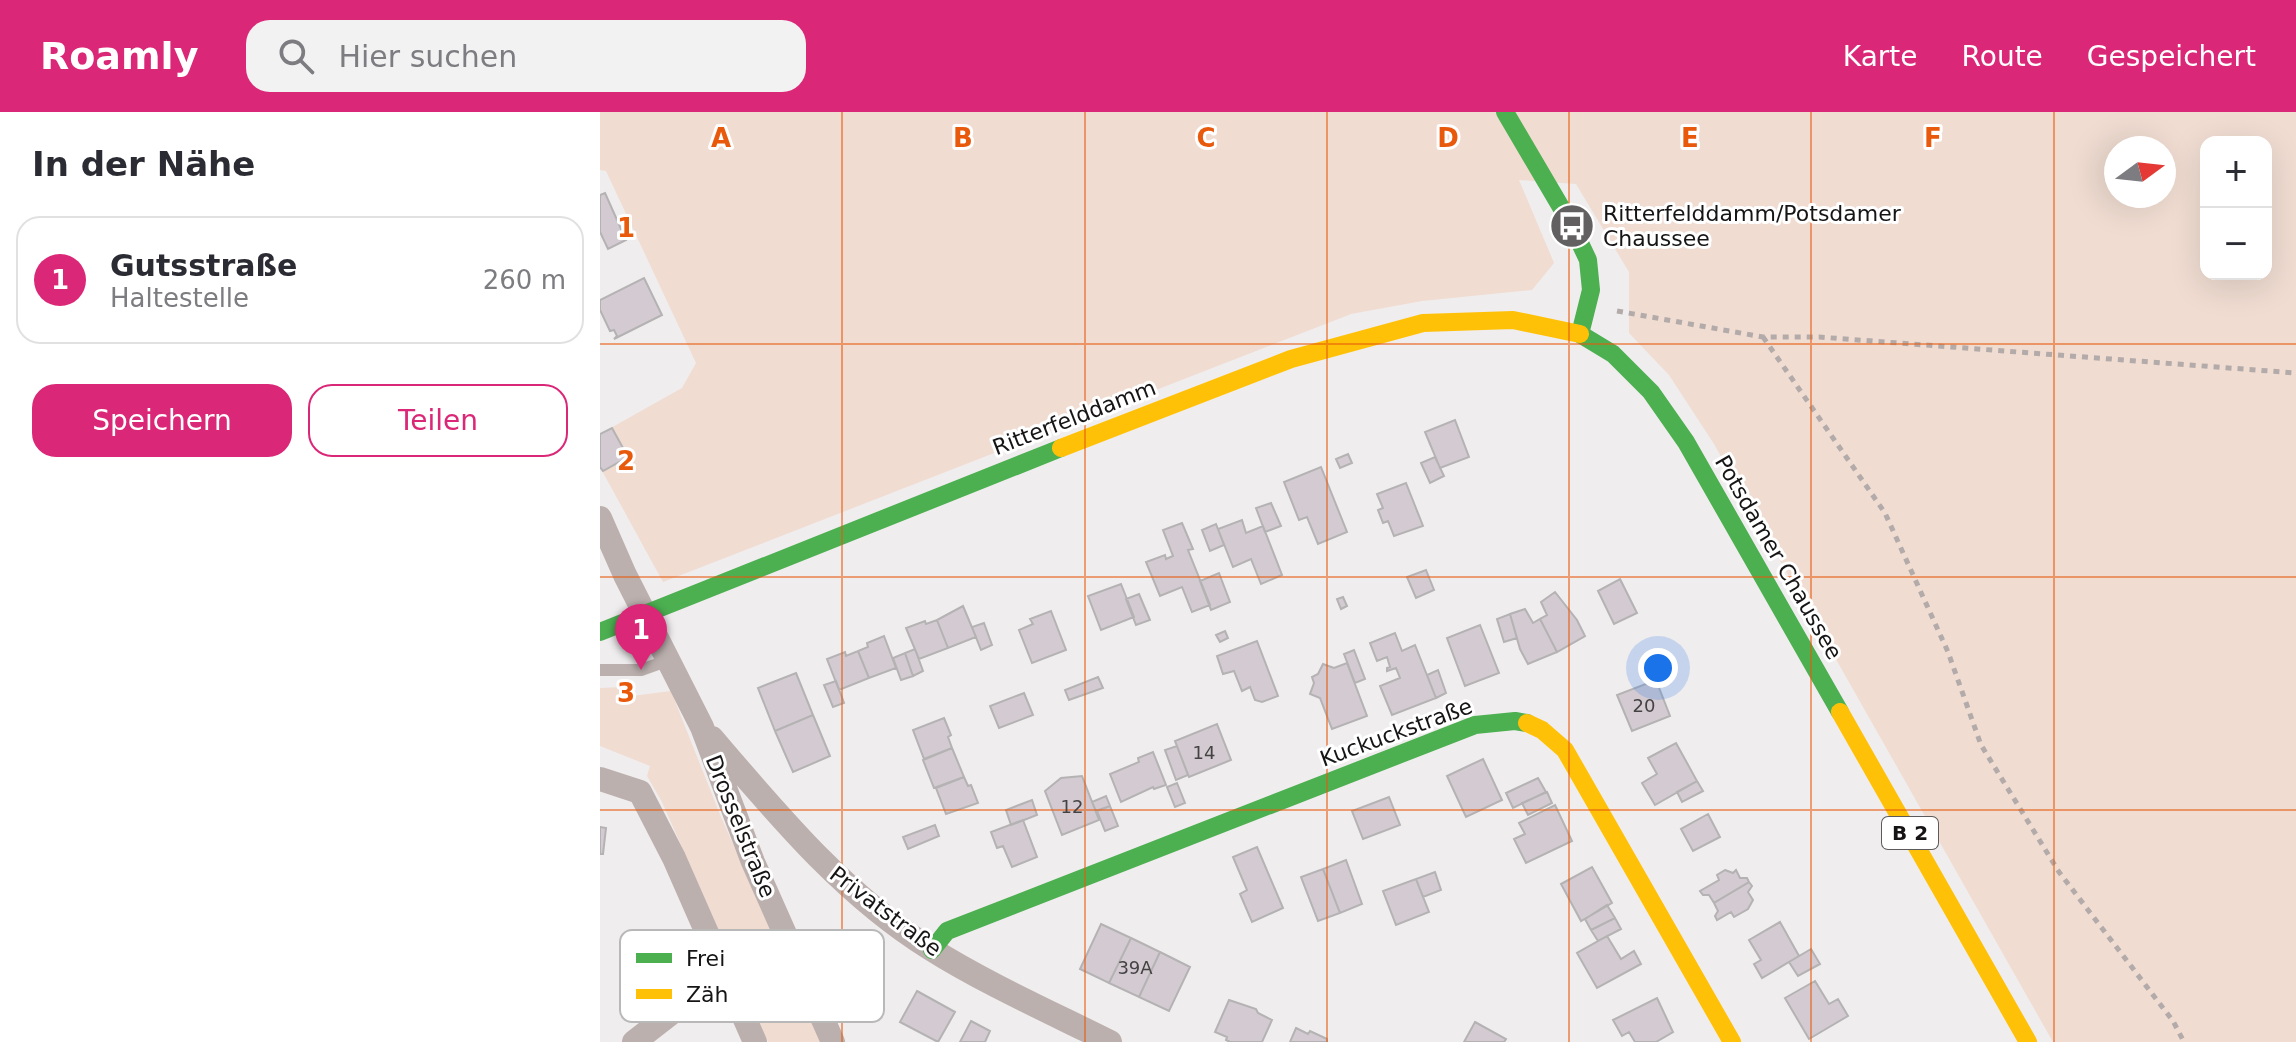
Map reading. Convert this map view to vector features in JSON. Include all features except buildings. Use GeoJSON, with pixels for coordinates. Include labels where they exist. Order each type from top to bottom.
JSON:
{"type":"FeatureCollection","features":[{"type":"Feature","properties":{"kind":"main road"},"geometry":{"type":"LineString","coordinates":[[1505,112],[1572,226],[1588,260],[1591,290],[1580,334]]}},
{"type":"Feature","properties":{"kind":"main road","name":"Ritterfelddamm"},"geometry":{"type":"LineString","coordinates":[[600,632],[956,488],[1291,359],[1423,323],[1513,320],[1580,334]]}},
{"type":"Feature","properties":{"kind":"main road","name":"Potsdamer Chaussee"},"geometry":{"type":"LineString","coordinates":[[1580,334],[1613,354],[1651,392],[1686,442],[2028,1042]]}},
{"type":"Feature","properties":{"kind":"main road","name":"Kuckuckstraße"},"geometry":{"type":"LineString","coordinates":[[932,950],[947,931],[1475,725],[1520,719],[1544,730],[1565,750],[1732,1042]]}},
{"type":"Feature","properties":{"kind":"street","name":"Drosselstraße"},"geometry":{"type":"LineString","coordinates":[[600,518],[702,727],[753,862],[783,930]]}},
{"type":"Feature","properties":{"kind":"street","name":"Privatstraße"},"geometry":{"type":"LineString","coordinates":[[702,727],[829,869],[901,928],[932,950],[1110,1042]]}},
{"type":"Feature","properties":{"kind":"street"},"geometry":{"type":"LineString","coordinates":[[600,779],[640,792],[674,858],[705,930]]}},
{"type":"Feature","properties":{"kind":"street"},"geometry":{"type":"LineString","coordinates":[[634,1042],[660,1022]]}},
{"type":"Feature","properties":{"kind":"street"},"geometry":{"type":"LineString","coordinates":[[746,1022],[755,1042]]}},
{"type":"Feature","properties":{"kind":"street","name":"Drosselstraße"},"geometry":{"type":"LineString","coordinates":[[824,1022],[833,1042]]}},
{"type":"Feature","properties":{"kind":"lane"},"geometry":{"type":"LineString","coordinates":[[600,670],[641,670],[669,660]]}},
{"type":"Feature","properties":{"kind":"path"},"geometry":{"type":"LineString","coordinates":[[1588,305],[1763,337],[1819,337],[2296,373]]}},
{"type":"Feature","properties":{"kind":"path"},"geometry":{"type":"LineString","coordinates":[[1763,337],[1885,513],[1948,652],[1981,745],[2059,872],[2173,1021],[2184,1042]]}},
{"type":"Feature","properties":{"kind":"shaded area"},"geometry":{"type":"Polygon","coordinates":[[[600,112],[2296,112],[2296,1042],[2053,1042],[1714,444],[1669,375],[1629,333],[1629,272],[1576,184],[1519,180],[1554,263],[1532,290],[1422,301],[1351,314],[663,582],[600,467],[600,434],[682,388],[696,363],[606,171],[600,170],[600,112]]]}},
{"type":"Feature","properties":{"kind":"shaded area"},"geometry":{"type":"Polygon","coordinates":[[[623,687],[624,697],[671,691],[721,817],[771,930],[719,930],[662,802],[647,776],[650,766],[600,746],[600,688],[623,687]]]}},
{"type":"Feature","properties":{"kind":"shaded area"},"geometry":{"type":"Polygon","coordinates":[[[759,1022],[812,1022],[821,1042],[768,1042],[759,1022]]]}},
{"type":"Feature","properties":{"kind":"traffic: fast"},"geometry":{"type":"LineString","coordinates":[[1505,112],[1572,226],[1588,260],[1591,290],[1580,334],[1613,354],[1651,392],[1686,442],[1840,712]]}},
{"type":"Feature","properties":{"kind":"traffic: fast"},"geometry":{"type":"LineString","coordinates":[[600,632],[1061,448]]}},
{"type":"Feature","properties":{"kind":"traffic: fast"},"geometry":{"type":"LineString","coordinates":[[932,950],[947,931],[1475,725],[1515,721],[1527,723]]}},
{"type":"Feature","properties":{"kind":"traffic: slow"},"geometry":{"type":"LineString","coordinates":[[1061,448],[1291,359],[1423,323],[1513,320],[1580,334]]}},
{"type":"Feature","properties":{"kind":"traffic: slow"},"geometry":{"type":"LineString","coordinates":[[1840,712],[2028,1042]]}},
{"type":"Feature","properties":{"kind":"traffic: slow"},"geometry":{"type":"LineString","coordinates":[[1527,723],[1542,730],[1565,750],[1732,1042]]}},
{"type":"Feature","properties":{"kind":"place","name":"Ritterfelddamm/Potsdamer Chaussee"},"geometry":{"type":"Point","coordinates":[1572,226]}},
{"type":"Feature","properties":{"kind":"place","name":"Gutsstraße"},"geometry":{"type":"Point","coordinates":[641,670]}}]}
